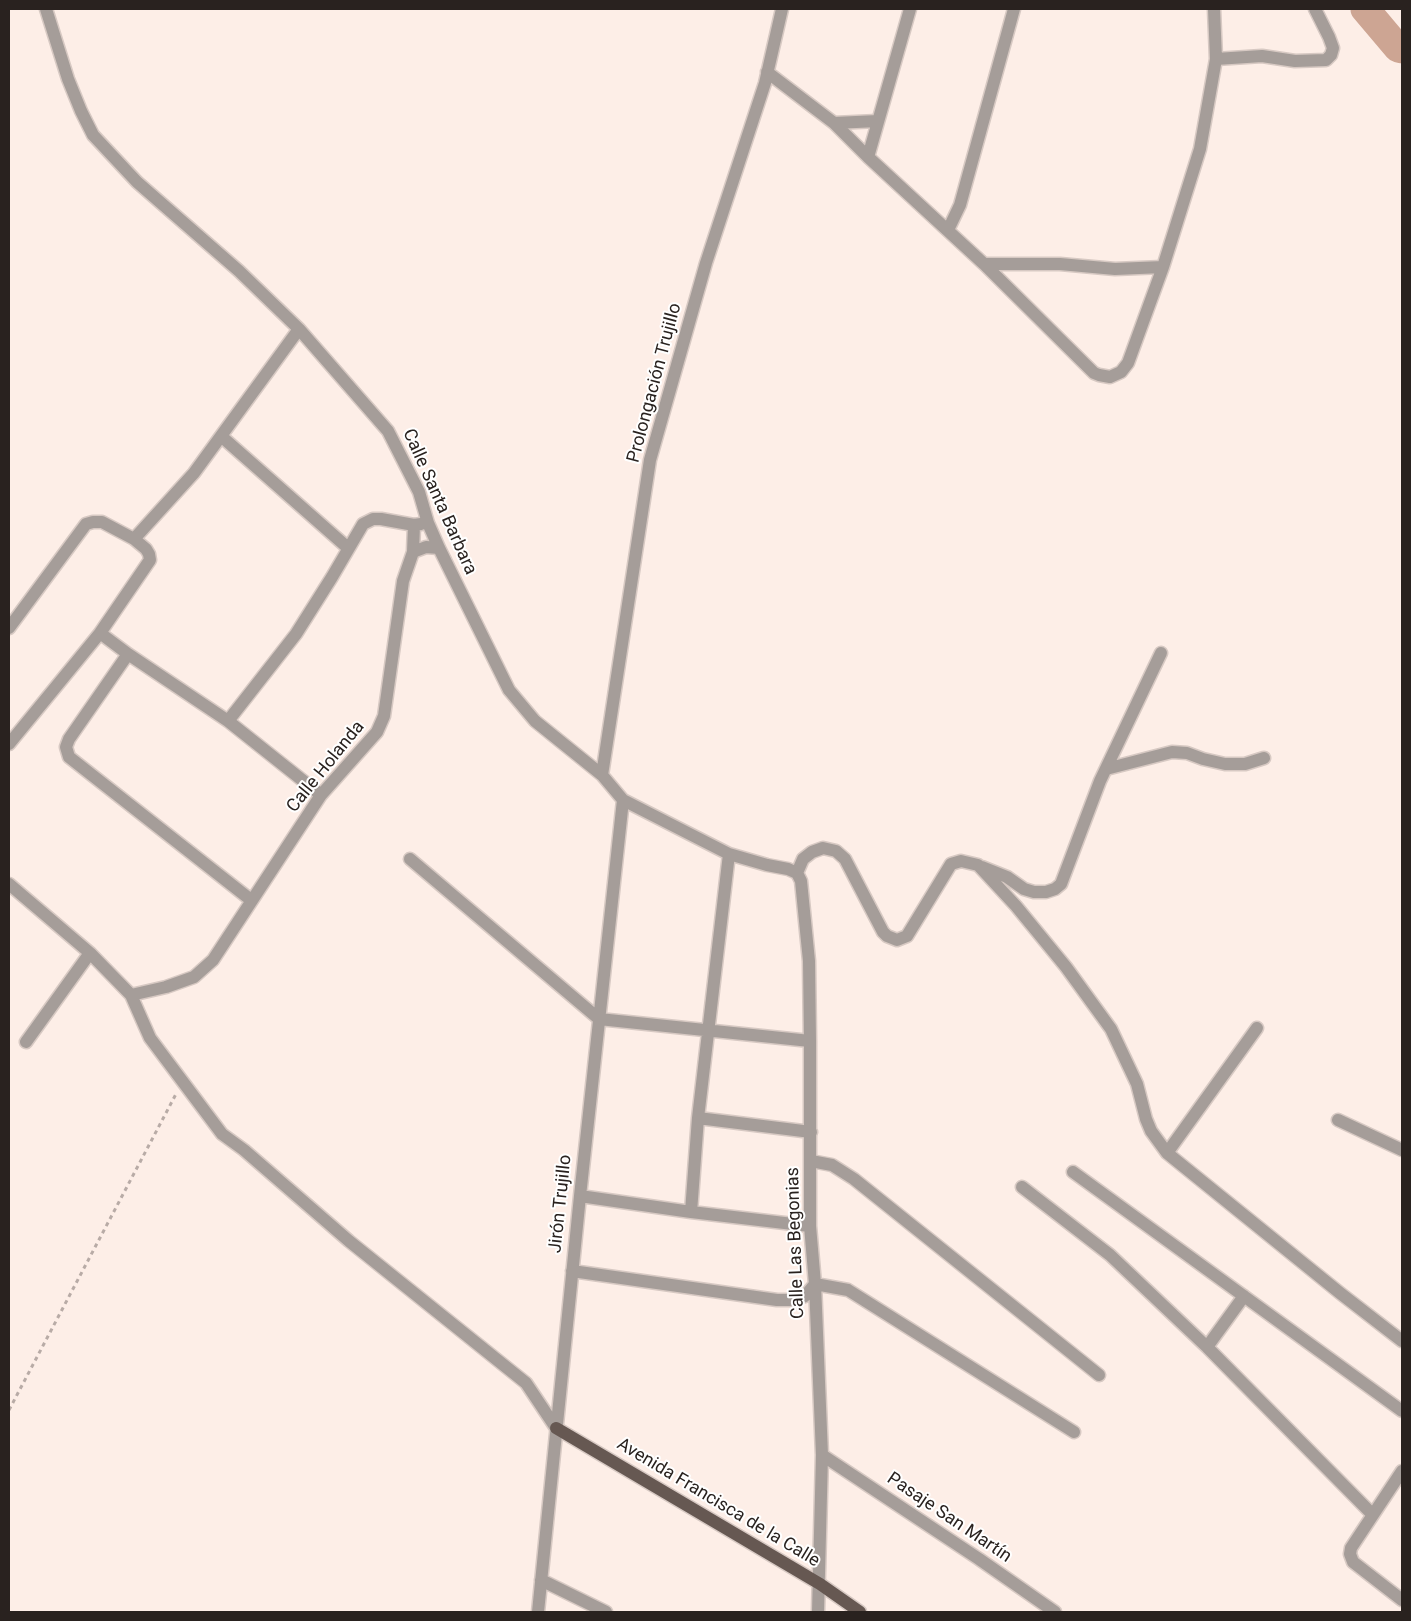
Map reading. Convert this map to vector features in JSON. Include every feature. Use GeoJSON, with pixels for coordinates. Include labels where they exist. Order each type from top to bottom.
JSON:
{"type":"FeatureCollection","features":[{"type":"Feature","properties":{"kind":"main road","name":"Avenida Francisca de la Calle"},"geometry":{"type":"LineString","coordinates":[[556,1428],[820,1584],[860,1612]]}},
{"type":"Feature","properties":{"kind":"street","name":"Calle Santa Barbara"},"geometry":{"type":"LineString","coordinates":[[46,9],[68,79],[80,111],[93,135],[137,182],[239,271],[299,329],[388,431],[418,492],[428,523],[439,548],[509,690],[535,721],[602,776],[623,800],[729,854],[797,873]]}},
{"type":"Feature","properties":{"kind":"street","name":"Prolongación Trujillo"},"geometry":{"type":"LineString","coordinates":[[602,776],[650,460],[706,263],[767,72],[782,9]]}},
{"type":"Feature","properties":{"kind":"street"},"geometry":{"type":"LineString","coordinates":[[868,157],[910,9]]}},
{"type":"Feature","properties":{"kind":"street"},"geometry":{"type":"LineString","coordinates":[[948,230],[960,205],[1014,9]]}},
{"type":"Feature","properties":{"kind":"street"},"geometry":{"type":"LineString","coordinates":[[767,72],[834,123],[984,264],[1094,373],[1110,377],[1121,372],[1128,363],[1163,267],[1200,148],[1216,59],[1214,9]]}},
{"type":"Feature","properties":{"kind":"street"},"geometry":{"type":"LineString","coordinates":[[1216,59],[1262,56],[1294,61],[1326,60],[1333,48],[1315,9]]}},
{"type":"Feature","properties":{"kind":"street"},"geometry":{"type":"LineString","coordinates":[[834,123],[878,121]]}},
{"type":"Feature","properties":{"kind":"street"},"geometry":{"type":"LineString","coordinates":[[984,264],[1060,264],[1115,269],[1163,267]]}},
{"type":"Feature","properties":{"kind":"street"},"geometry":{"type":"LineString","coordinates":[[134,539],[194,473],[299,329]]}},
{"type":"Feature","properties":{"kind":"street"},"geometry":{"type":"LineString","coordinates":[[221,436],[348,548]]}},
{"type":"Feature","properties":{"kind":"street"},"geometry":{"type":"LineString","coordinates":[[228,721],[296,634],[363,524],[372,519],[414,525],[428,523]]}},
{"type":"Feature","properties":{"kind":"street"},"geometry":{"type":"LineString","coordinates":[[9,628],[86,524],[102,522],[134,539],[149,554],[150,560],[100,633],[9,744]]}},
{"type":"Feature","properties":{"kind":"street","name":"Calle Holanda"},"geometry":{"type":"LineString","coordinates":[[131,995],[194,978],[213,960],[321,795],[377,732],[384,716],[403,581],[413,552],[414,525]]}},
{"type":"Feature","properties":{"kind":"street"},"geometry":{"type":"LineString","coordinates":[[413,552],[426,547],[439,548]]}},
{"type":"Feature","properties":{"kind":"street"},"geometry":{"type":"LineString","coordinates":[[100,633],[228,721],[321,795]]}},
{"type":"Feature","properties":{"kind":"street"},"geometry":{"type":"LineString","coordinates":[[797,873],[803,858],[812,852],[823,848],[836,851],[845,859],[883,932],[897,940],[907,936],[951,864],[961,861],[978,866],[1007,877],[1024,889],[1034,892],[1046,892],[1055,889],[1061,884],[1106,769],[1160,653]]}},
{"type":"Feature","properties":{"kind":"street"},"geometry":{"type":"LineString","coordinates":[[128,654],[69,738],[66,747],[69,757],[252,900]]}},
{"type":"Feature","properties":{"kind":"street"},"geometry":{"type":"LineString","coordinates":[[1106,769],[1172,752],[1187,753],[1225,764],[1245,764],[1264,758]]}},
{"type":"Feature","properties":{"kind":"street","name":"Jirón Trujillo"},"geometry":{"type":"LineString","coordinates":[[538,1612],[572,1270],[623,800]]}},
{"type":"Feature","properties":{"kind":"street"},"geometry":{"type":"LineString","coordinates":[[691,1212],[698,1118],[729,854]]}},
{"type":"Feature","properties":{"kind":"street"},"geometry":{"type":"LineString","coordinates":[[410,859],[599,1019],[810,1041]]}},
{"type":"Feature","properties":{"kind":"street"},"geometry":{"type":"LineString","coordinates":[[978,866],[1016,906],[1066,967],[1107,1023],[1137,1084],[1151,1132],[1166,1152],[1340,1294],[1402,1341]]}},
{"type":"Feature","properties":{"kind":"street","name":"Calle Las Begonias"},"geometry":{"type":"LineString","coordinates":[[797,873],[801,881],[809,961],[810,1226],[815,1284],[822,1455],[818,1612]]}},
{"type":"Feature","properties":{"kind":"street"},"geometry":{"type":"LineString","coordinates":[[9,884],[90,953],[131,995],[150,1038],[222,1134],[244,1150],[349,1242],[526,1383],[556,1428]]}},
{"type":"Feature","properties":{"kind":"street"},"geometry":{"type":"LineString","coordinates":[[26,1042],[90,953]]}},
{"type":"Feature","properties":{"kind":"street"},"geometry":{"type":"LineString","coordinates":[[1166,1152],[1256,1028]]}},
{"type":"Feature","properties":{"kind":"street"},"geometry":{"type":"LineString","coordinates":[[698,1118],[811,1132]]}},
{"type":"Feature","properties":{"kind":"street"},"geometry":{"type":"LineString","coordinates":[[1338,1120],[1402,1150]]}},
{"type":"Feature","properties":{"kind":"street"},"geometry":{"type":"LineString","coordinates":[[811,1161],[832,1165],[854,1179],[1099,1375]]}},
{"type":"Feature","properties":{"kind":"street"},"geometry":{"type":"LineString","coordinates":[[1073,1172],[1402,1411]]}},
{"type":"Feature","properties":{"kind":"street"},"geometry":{"type":"LineString","coordinates":[[1022,1186],[1110,1255],[1207,1347],[1373,1515]]}},
{"type":"Feature","properties":{"kind":"street"},"geometry":{"type":"LineString","coordinates":[[580,1196],[691,1212],[810,1226]]}},
{"type":"Feature","properties":{"kind":"street"},"geometry":{"type":"LineString","coordinates":[[572,1270],[777,1300],[794,1300],[805,1296],[815,1284],[848,1290],[1074,1432]]}},
{"type":"Feature","properties":{"kind":"street"},"geometry":{"type":"LineString","coordinates":[[1207,1347],[1244,1296]]}},
{"type":"Feature","properties":{"kind":"street","name":"Pasaje San Martín"},"geometry":{"type":"LineString","coordinates":[[822,1455],[980,1559],[1055,1612]]}},
{"type":"Feature","properties":{"kind":"street"},"geometry":{"type":"LineString","coordinates":[[1402,1471],[1351,1548],[1350,1554],[1353,1562],[1402,1600]]}},
{"type":"Feature","properties":{"kind":"street"},"geometry":{"type":"LineString","coordinates":[[541,1580],[606,1612]]}},
{"type":"Feature","properties":{"kind":"path"},"geometry":{"type":"LineString","coordinates":[[9,1410],[183,1082]]}},
{"type":"Feature","properties":{"kind":"waterway"},"geometry":{"type":"LineString","coordinates":[[1365,9],[1398,48],[1402,49]]}}]}
